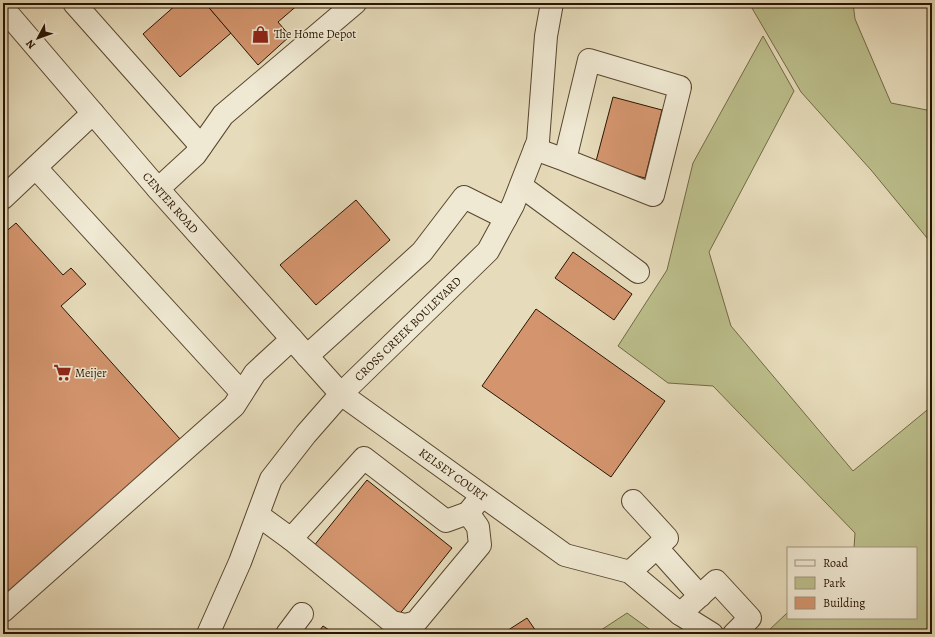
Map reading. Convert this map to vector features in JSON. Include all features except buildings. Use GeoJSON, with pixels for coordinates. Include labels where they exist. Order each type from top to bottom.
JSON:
{"type":"FeatureCollection","features":[{"type":"Feature","properties":{"kind":"street"},"geometry":{"type":"LineString","coordinates":[[74,3],[201,146]]}},
{"type":"Feature","properties":{"kind":"street"},"geometry":{"type":"LineString","coordinates":[[158,189],[194,155],[223,115],[355,3]]}},
{"type":"Feature","properties":{"kind":"street","name":"CROSS CREEK BOULEVARD"},"geometry":{"type":"LineString","coordinates":[[208,634],[240,562],[271,479],[306,434],[341,394],[488,251],[506,218],[521,186],[538,141],[546,36],[552,3]]}},
{"type":"Feature","properties":{"kind":"street","name":"CENTER ROAD"},"geometry":{"type":"LineString","coordinates":[[3,8],[158,189],[341,394]]}},
{"type":"Feature","properties":{"kind":"street"},"geometry":{"type":"LineString","coordinates":[[534,149],[653,195],[680,87],[589,60],[565,160]]}},
{"type":"Feature","properties":{"kind":"street"},"geometry":{"type":"LineString","coordinates":[[3,198],[93,113]]}},
{"type":"Feature","properties":{"kind":"street"},"geometry":{"type":"LineString","coordinates":[[36,168],[242,393]]}},
{"type":"Feature","properties":{"kind":"street"},"geometry":{"type":"LineString","coordinates":[[521,186],[638,272]]}},
{"type":"Feature","properties":{"kind":"street"},"geometry":{"type":"LineString","coordinates":[[308,356],[422,252],[464,197],[506,218]]}},
{"type":"Feature","properties":{"kind":"street"},"geometry":{"type":"LineString","coordinates":[[3,612],[234,406],[255,373],[292,339]]}},
{"type":"Feature","properties":{"kind":"street","name":"KELSEY COURT"},"geometry":{"type":"LineString","coordinates":[[341,394],[565,555],[630,572]]}},
{"type":"Feature","properties":{"kind":"street"},"geometry":{"type":"LineString","coordinates":[[292,538],[364,458],[446,521],[468,513],[482,496]]}},
{"type":"Feature","properties":{"kind":"street"},"geometry":{"type":"LineString","coordinates":[[633,501],[667,538],[630,572],[680,614],[712,634]]}},
{"type":"Feature","properties":{"kind":"street"},"geometry":{"type":"LineString","coordinates":[[258,515],[292,538],[392,622],[405,625],[416,622],[480,545],[478,527],[468,513]]}},
{"type":"Feature","properties":{"kind":"street"},"geometry":{"type":"LineString","coordinates":[[657,548],[700,596]]}},
{"type":"Feature","properties":{"kind":"street"},"geometry":{"type":"LineString","coordinates":[[680,614],[716,582],[750,618],[734,634]]}},
{"type":"Feature","properties":{"kind":"street"},"geometry":{"type":"LineString","coordinates":[[287,634],[302,614]]}},
{"type":"Feature","properties":{"kind":"green space"},"geometry":{"type":"Polygon","coordinates":[[[749,3],[853,3],[855,19],[891,103],[932,111],[932,244],[871,170],[801,92],[749,3]]]}},
{"type":"Feature","properties":{"kind":"green space"},"geometry":{"type":"Polygon","coordinates":[[[763,36],[794,91],[709,252],[731,326],[853,471],[932,406],[932,634],[765,634],[787,613],[787,619],[917,619],[917,547],[854,547],[855,533],[713,386],[668,383],[618,346],[667,270],[693,163],[763,36]]]}},
{"type":"Feature","properties":{"kind":"green space"},"geometry":{"type":"Polygon","coordinates":[[[627,613],[656,634],[595,634],[627,613]]]}},
{"type":"Feature","properties":{"kind":"place","name":"The Home Depot"},"geometry":{"type":"Point","coordinates":[261,34]}},
{"type":"Feature","properties":{"kind":"place","name":"Meijer"},"geometry":{"type":"Point","coordinates":[62,373]}}]}
